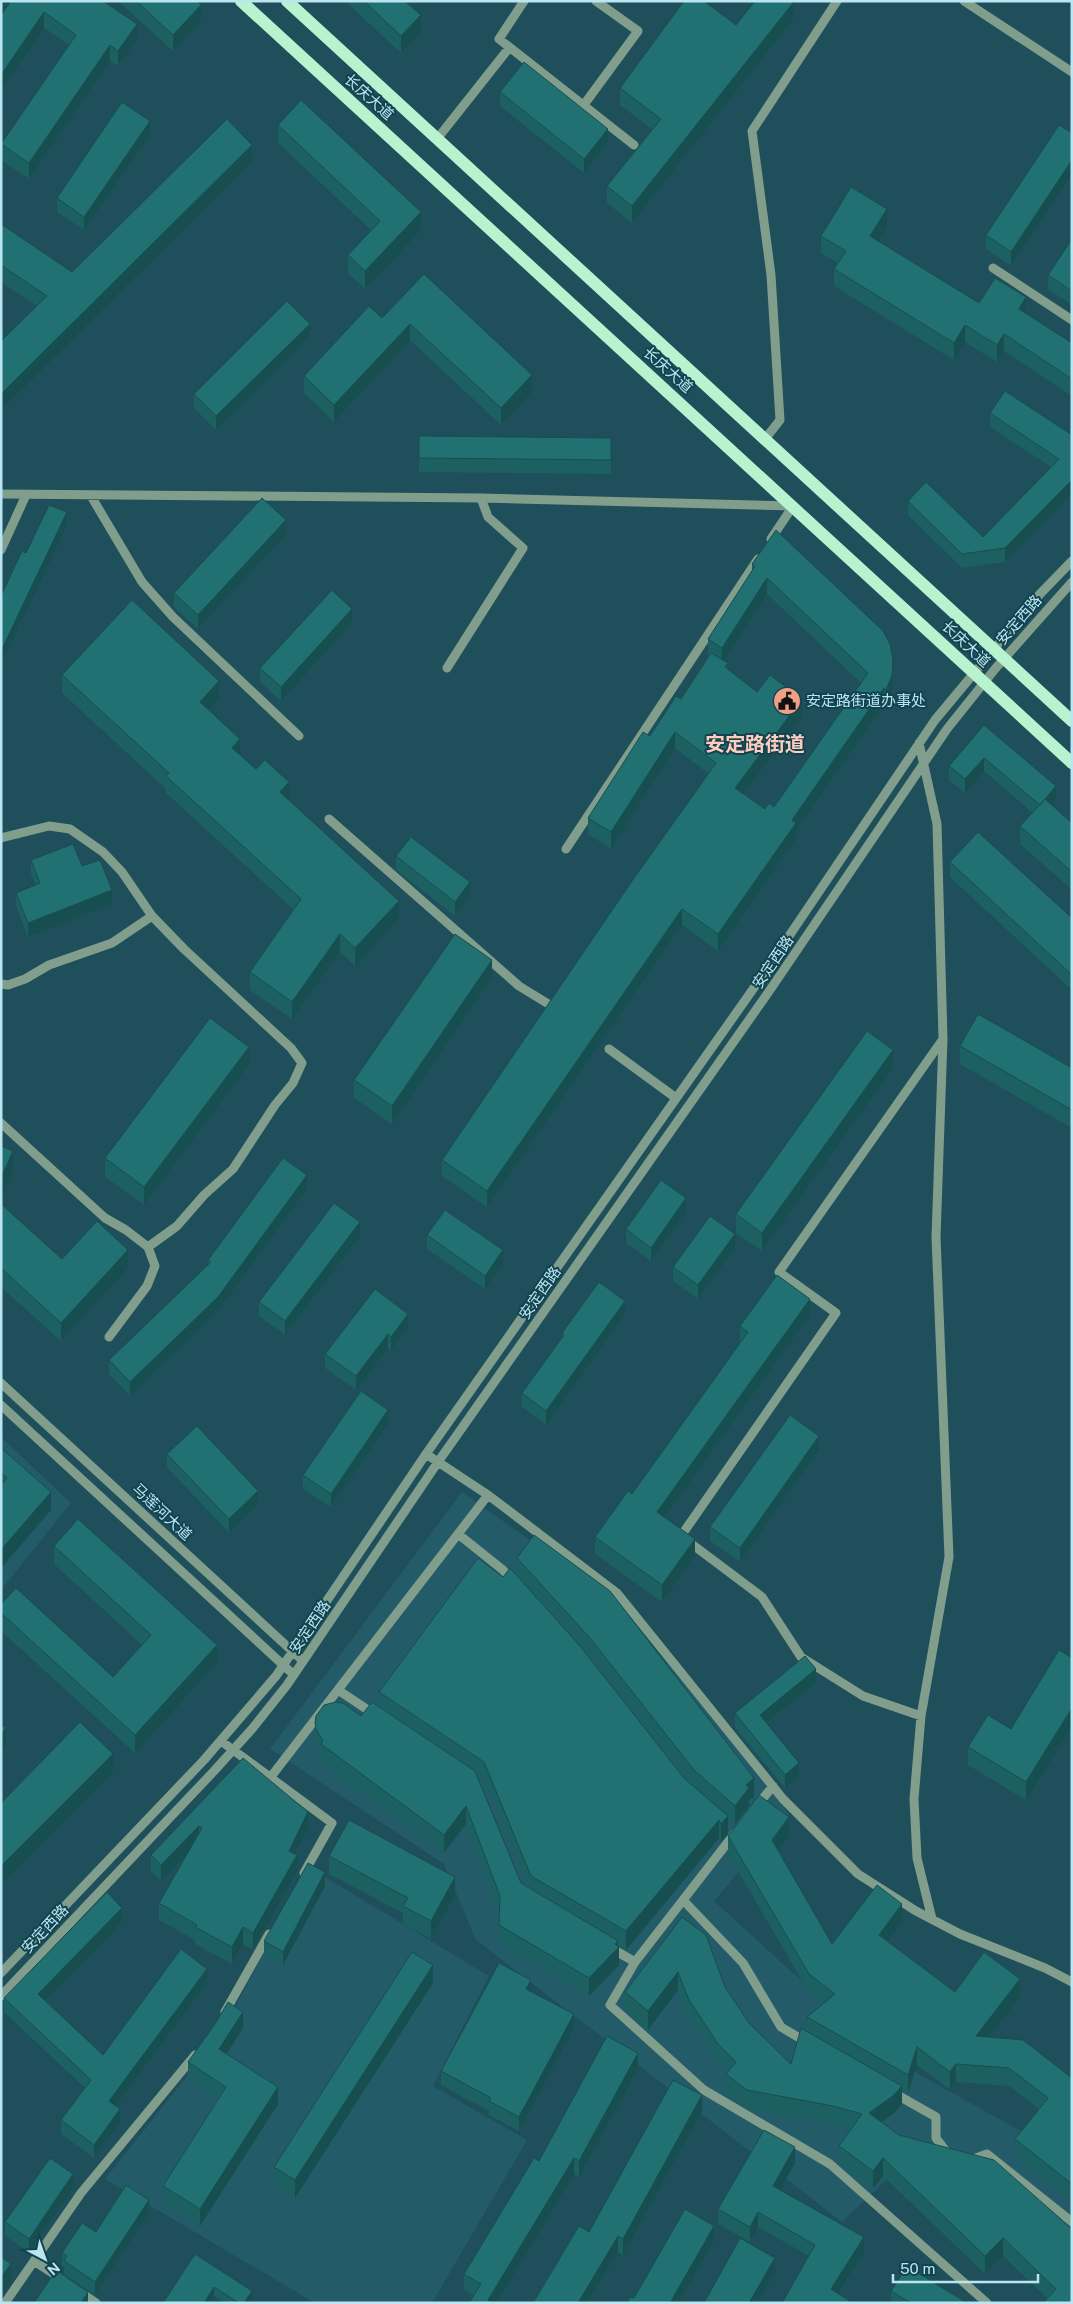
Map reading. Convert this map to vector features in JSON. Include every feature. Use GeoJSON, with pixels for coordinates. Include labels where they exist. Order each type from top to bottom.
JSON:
{"type":"FeatureCollection","features":[{"type":"Feature","properties":{"kind":"main road","name":"长庆大道"},"geometry":{"type":"LineString","coordinates":[[241,1],[1072,763]]}},
{"type":"Feature","properties":{"kind":"main road","name":"长庆大道"},"geometry":{"type":"LineString","coordinates":[[287,1],[1072,722]]}},
{"type":"Feature","properties":{"kind":"street"},"geometry":{"type":"LineString","coordinates":[[524,1],[499,39],[634,145]]}},
{"type":"Feature","properties":{"kind":"street"},"geometry":{"type":"LineString","coordinates":[[583,106],[638,31],[596,1]]}},
{"type":"Feature","properties":{"kind":"street"},"geometry":{"type":"LineString","coordinates":[[765,439],[780,420],[771,275],[752,131],[837,1]]}},
{"type":"Feature","properties":{"kind":"street"},"geometry":{"type":"LineString","coordinates":[[964,1],[1072,72]]}},
{"type":"Feature","properties":{"kind":"street"},"geometry":{"type":"LineString","coordinates":[[437,139],[509,48]]}},
{"type":"Feature","properties":{"kind":"street"},"geometry":{"type":"LineString","coordinates":[[993,268],[1072,320]]}},
{"type":"Feature","properties":{"kind":"street"},"geometry":{"type":"LineString","coordinates":[[1,494],[481,498],[793,506]]}},
{"type":"Feature","properties":{"kind":"street"},"geometry":{"type":"LineString","coordinates":[[1,550],[26,495]]}},
{"type":"Feature","properties":{"kind":"street"},"geometry":{"type":"LineString","coordinates":[[91,496],[142,582],[173,617],[299,736]]}},
{"type":"Feature","properties":{"kind":"street"},"geometry":{"type":"LineString","coordinates":[[447,668],[523,548],[488,517],[481,498]]}},
{"type":"Feature","properties":{"kind":"street"},"geometry":{"type":"LineString","coordinates":[[566,849],[793,506]]}},
{"type":"Feature","properties":{"kind":"street","name":"安定西路"},"geometry":{"type":"LineString","coordinates":[[1,1973],[221,1741],[283,1665],[426,1454],[758,982],[935,720],[993,649],[1072,561]]}},
{"type":"Feature","properties":{"kind":"street","name":"安定西路"},"geometry":{"type":"LineString","coordinates":[[1,1996],[233,1750],[294,1675],[438,1462],[770,990],[946,729],[1003,659],[1072,582]]}},
{"type":"Feature","properties":{"kind":"street"},"geometry":{"type":"LineString","coordinates":[[919,743],[937,824],[942,1039],[936,1237],[949,1557],[921,1716],[914,1798],[918,1858],[932,1920]]}},
{"type":"Feature","properties":{"kind":"street"},"geometry":{"type":"LineString","coordinates":[[329,819],[519,986],[550,1005]]}},
{"type":"Feature","properties":{"kind":"street"},"geometry":{"type":"LineString","coordinates":[[1,838],[49,826],[70,829],[104,852],[122,872],[152,916],[184,949],[291,1048],[302,1063],[293,1083],[275,1106],[233,1169],[204,1195],[176,1226],[148,1247]]}},
{"type":"Feature","properties":{"kind":"street"},"geometry":{"type":"LineString","coordinates":[[1,984],[8,985],[25,979],[49,965],[112,943],[152,916]]}},
{"type":"Feature","properties":{"kind":"street"},"geometry":{"type":"LineString","coordinates":[[921,1716],[863,1696],[801,1657],[762,1597],[681,1536],[836,1313],[779,1272],[942,1039]]}},
{"type":"Feature","properties":{"kind":"street"},"geometry":{"type":"LineString","coordinates":[[609,1049],[676,1098]]}},
{"type":"Feature","properties":{"kind":"street"},"geometry":{"type":"LineString","coordinates":[[1,1123],[105,1218],[126,1230],[148,1247],[155,1266],[147,1286],[109,1336]]}},
{"type":"Feature","properties":{"kind":"street","name":"马莲河大道"},"geometry":{"type":"LineString","coordinates":[[1,1382],[304,1661]]}},
{"type":"Feature","properties":{"kind":"street","name":"马莲河大道"},"geometry":{"type":"LineString","coordinates":[[1,1405],[294,1675]]}},
{"type":"Feature","properties":{"kind":"street"},"geometry":{"type":"LineString","coordinates":[[426,1454],[488,1495],[617,1593],[773,1786],[858,1874],[932,1920],[960,1934],[1045,1968],[1072,1982]]}},
{"type":"Feature","properties":{"kind":"street"},"geometry":{"type":"LineString","coordinates":[[270,1778],[488,1495]]}},
{"type":"Feature","properties":{"kind":"street"},"geometry":{"type":"LineString","coordinates":[[458,1534],[503,1570],[522,1590]]}},
{"type":"Feature","properties":{"kind":"street"},"geometry":{"type":"LineString","coordinates":[[338,1690],[385,1722]]}},
{"type":"Feature","properties":{"kind":"street"},"geometry":{"type":"LineString","coordinates":[[221,1741],[332,1823],[298,1883]]}},
{"type":"Feature","properties":{"kind":"street"},"geometry":{"type":"LineString","coordinates":[[748,1817],[773,1786]]}},
{"type":"Feature","properties":{"kind":"street"},"geometry":{"type":"LineString","coordinates":[[742,1825],[732,1830],[683,1900],[634,1962],[610,2005],[704,2090],[830,2164],[987,2303]]}},
{"type":"Feature","properties":{"kind":"street"},"geometry":{"type":"LineString","coordinates":[[683,1900],[743,1963],[781,2027],[815,2047]]}},
{"type":"Feature","properties":{"kind":"street"},"geometry":{"type":"LineString","coordinates":[[220,2020],[273,1926]]}},
{"type":"Feature","properties":{"kind":"street"},"geometry":{"type":"LineString","coordinates":[[601,1942],[634,1962]]}},
{"type":"Feature","properties":{"kind":"street"},"geometry":{"type":"LineString","coordinates":[[5,2303],[81,2193],[204,2045]]}},
{"type":"Feature","properties":{"kind":"street"},"geometry":{"type":"LineString","coordinates":[[884,2087],[936,2117],[936,2138],[945,2150],[960,2159],[978,2159],[988,2154],[1072,2222]]}},
{"type":"Feature","properties":{"kind":"street"},"geometry":{"type":"LineString","coordinates":[[34,2261],[96,2303]]}},
{"type":"Feature","properties":{"kind":"shaded area"},"geometry":{"type":"Polygon","coordinates":[[[1,1437],[71,1503],[1,1590],[1,1437]]]}},
{"type":"Feature","properties":{"kind":"shaded area"},"geometry":{"type":"Polygon","coordinates":[[[462,1492],[592,1584],[683,1679],[789,1814],[714,1901],[881,2053],[1062,2154],[1072,2163],[1072,2265],[907,2160],[842,2222],[476,1940],[444,1864],[270,1749],[462,1492]]]}},
{"type":"Feature","properties":{"kind":"shaded area"},"geometry":{"type":"Polygon","coordinates":[[[310,1868],[489,1976],[433,2086],[527,2140],[432,2303],[315,2303],[105,2179],[188,2075],[236,2005],[310,1868]]]}},
{"type":"Feature","properties":{"kind":"building"},"geometry":{"type":"Polygon","coordinates":[[[11,1],[103,1],[137,24],[118,51],[110,45],[29,163],[1,144],[76,35],[44,12],[1,75],[1,15],[11,1]]]}},
{"type":"Feature","properties":{"kind":"building"},"geometry":{"type":"Polygon","coordinates":[[[136,1],[197,1],[201,5],[173,35],[136,1]]]}},
{"type":"Feature","properties":{"kind":"building"},"geometry":{"type":"Polygon","coordinates":[[[364,1],[405,1],[421,15],[401,36],[364,1]]]}},
{"type":"Feature","properties":{"kind":"building"},"geometry":{"type":"Polygon","coordinates":[[[684,1],[704,1],[736,25],[755,1],[791,1],[793,3],[632,206],[607,186],[661,119],[620,88],[684,1]]]}},
{"type":"Feature","properties":{"kind":"building"},"geometry":{"type":"Polygon","coordinates":[[[524,62],[608,129],[584,159],[500,92],[524,62]]]}},
{"type":"Feature","properties":{"kind":"building"},"geometry":{"type":"Polygon","coordinates":[[[301,100],[421,212],[365,271],[348,255],[380,221],[278,125],[301,100]]]}},
{"type":"Feature","properties":{"kind":"building"},"geometry":{"type":"Polygon","coordinates":[[[122,102],[150,121],[84,217],[57,198],[122,102]]]}},
{"type":"Feature","properties":{"kind":"building"},"geometry":{"type":"Polygon","coordinates":[[[227,119],[252,145],[1,394],[1,341],[47,296],[1,265],[1,224],[72,272],[227,119]]]}},
{"type":"Feature","properties":{"kind":"building"},"geometry":{"type":"Polygon","coordinates":[[[1059,125],[1072,133],[1072,160],[1011,252],[986,235],[1059,125]]]}},
{"type":"Feature","properties":{"kind":"building"},"geometry":{"type":"Polygon","coordinates":[[[851,187],[887,209],[870,236],[979,303],[995,278],[1026,297],[1019,309],[1072,343],[1072,379],[1004,334],[997,345],[965,325],[954,343],[834,269],[846,251],[821,236],[851,187]]]}},
{"type":"Feature","properties":{"kind":"building"},"geometry":{"type":"Polygon","coordinates":[[[1072,239],[1072,291],[1048,275],[1072,239]]]}},
{"type":"Feature","properties":{"kind":"building"},"geometry":{"type":"Polygon","coordinates":[[[424,274],[532,375],[501,408],[410,324],[334,405],[304,376],[369,306],[382,318],[424,274]]]}},
{"type":"Feature","properties":{"kind":"building"},"geometry":{"type":"Polygon","coordinates":[[[287,301],[310,324],[216,416],[194,394],[287,301]]]}},
{"type":"Feature","properties":{"kind":"building"},"geometry":{"type":"Polygon","coordinates":[[[1005,391],[1072,435],[1072,480],[1005,548],[962,554],[908,501],[926,482],[983,537],[1059,459],[990,413],[1005,391]]]}},
{"type":"Feature","properties":{"kind":"building"},"geometry":{"type":"Polygon","coordinates":[[[419,436],[611,438],[611,460],[419,458],[419,436]]]}},
{"type":"Feature","properties":{"kind":"building"},"geometry":{"type":"Polygon","coordinates":[[[262,498],[286,520],[198,615],[174,593],[262,498]]]}},
{"type":"Feature","properties":{"kind":"building"},"geometry":{"type":"Polygon","coordinates":[[[49,505],[67,512],[1,651],[1,596],[22,551],[26,553],[49,505]]]}},
{"type":"Feature","properties":{"kind":"building"},"geometry":{"type":"Polygon","coordinates":[[[776,530],[883,631],[890,644],[893,660],[892,675],[886,690],[884,688],[792,820],[796,823],[718,934],[682,909],[487,1191],[442,1160],[632,881],[716,763],[675,732],[611,832],[588,818],[643,732],[650,736],[676,696],[681,699],[711,653],[728,663],[725,667],[757,692],[770,675],[802,699],[735,788],[765,809],[769,803],[774,807],[868,673],[767,578],[722,648],[708,639],[755,566],[752,564],[776,530]]]}},
{"type":"Feature","properties":{"kind":"building"},"geometry":{"type":"Polygon","coordinates":[[[332,590],[352,609],[281,687],[260,668],[332,590]]]}},
{"type":"Feature","properties":{"kind":"building"},"geometry":{"type":"Polygon","coordinates":[[[132,600],[219,681],[200,702],[240,739],[232,748],[256,769],[265,760],[289,782],[280,792],[399,901],[355,948],[340,934],[292,1002],[250,972],[301,899],[166,776],[169,773],[62,675],[132,600]]]}},
{"type":"Feature","properties":{"kind":"building"},"geometry":{"type":"Polygon","coordinates":[[[984,725],[1056,786],[1040,805],[984,758],[965,779],[949,766],[984,725]]]}},
{"type":"Feature","properties":{"kind":"building"},"geometry":{"type":"Polygon","coordinates":[[[1045,799],[1072,823],[1072,872],[1020,826],[1045,799]]]}},
{"type":"Feature","properties":{"kind":"building"},"geometry":{"type":"Polygon","coordinates":[[[978,832],[1072,918],[1072,975],[950,862],[978,832]]]}},
{"type":"Feature","properties":{"kind":"building"},"geometry":{"type":"Polygon","coordinates":[[[411,837],[470,882],[455,902],[396,856],[411,837]]]}},
{"type":"Feature","properties":{"kind":"building"},"geometry":{"type":"Polygon","coordinates":[[[73,844],[82,866],[100,860],[112,890],[28,923],[16,893],[40,883],[31,860],[73,844]]]}},
{"type":"Feature","properties":{"kind":"building"},"geometry":{"type":"Polygon","coordinates":[[[455,934],[492,960],[392,1106],[354,1080],[455,934]]]}},
{"type":"Feature","properties":{"kind":"building"},"geometry":{"type":"Polygon","coordinates":[[[978,1014],[1072,1068],[1072,1110],[960,1046],[978,1014]]]}},
{"type":"Feature","properties":{"kind":"building"},"geometry":{"type":"Polygon","coordinates":[[[210,1018],[249,1047],[144,1187],[105,1158],[210,1018]]]}},
{"type":"Feature","properties":{"kind":"building"},"geometry":{"type":"Polygon","coordinates":[[[867,1031],[893,1050],[762,1233],[736,1214],[867,1031]]]}},
{"type":"Feature","properties":{"kind":"building"},"geometry":{"type":"Polygon","coordinates":[[[1,1146],[13,1151],[1,1178],[1,1146]]]}},
{"type":"Feature","properties":{"kind":"building"},"geometry":{"type":"Polygon","coordinates":[[[283,1158],[307,1175],[218,1297],[130,1382],[109,1360],[211,1262],[208,1260],[283,1158]]]}},
{"type":"Feature","properties":{"kind":"building"},"geometry":{"type":"Polygon","coordinates":[[[661,1180],[686,1198],[651,1248],[626,1229],[661,1180]]]}},
{"type":"Feature","properties":{"kind":"building"},"geometry":{"type":"Polygon","coordinates":[[[334,1203],[360,1222],[285,1321],[259,1302],[334,1203]]]}},
{"type":"Feature","properties":{"kind":"building"},"geometry":{"type":"Polygon","coordinates":[[[1,1204],[62,1259],[97,1221],[128,1250],[61,1323],[1,1268],[1,1204]]]}},
{"type":"Feature","properties":{"kind":"building"},"geometry":{"type":"Polygon","coordinates":[[[445,1210],[503,1250],[485,1276],[427,1235],[445,1210]]]}},
{"type":"Feature","properties":{"kind":"building"},"geometry":{"type":"Polygon","coordinates":[[[710,1216],[735,1234],[698,1285],[673,1267],[710,1216]]]}},
{"type":"Feature","properties":{"kind":"building"},"geometry":{"type":"Polygon","coordinates":[[[777,1275],[810,1299],[657,1512],[695,1539],[662,1585],[595,1537],[628,1491],[632,1494],[748,1332],[740,1326],[777,1275]]]}},
{"type":"Feature","properties":{"kind":"building"},"geometry":{"type":"Polygon","coordinates":[[[599,1282],[625,1301],[546,1411],[522,1393],[599,1282]]]}},
{"type":"Feature","properties":{"kind":"building"},"geometry":{"type":"Polygon","coordinates":[[[375,1289],[408,1314],[391,1337],[388,1334],[356,1376],[325,1354],[375,1289]]]}},
{"type":"Feature","properties":{"kind":"building"},"geometry":{"type":"Polygon","coordinates":[[[361,1391],[388,1410],[331,1494],[303,1475],[361,1391]]]}},
{"type":"Feature","properties":{"kind":"building"},"geometry":{"type":"Polygon","coordinates":[[[790,1415],[819,1436],[740,1548],[710,1527],[790,1415]]]}},
{"type":"Feature","properties":{"kind":"building"},"geometry":{"type":"Polygon","coordinates":[[[197,1426],[258,1491],[229,1519],[167,1454],[197,1426]]]}},
{"type":"Feature","properties":{"kind":"building"},"geometry":{"type":"Polygon","coordinates":[[[1,1448],[51,1492],[1,1550],[1,1485],[7,1478],[1,1473],[1,1448]]]}},
{"type":"Feature","properties":{"kind":"building"},"geometry":{"type":"Polygon","coordinates":[[[78,1519],[217,1645],[135,1735],[1,1613],[1,1604],[16,1588],[113,1677],[151,1635],[54,1546],[78,1519]]]}},
{"type":"Feature","properties":{"kind":"building"},"geometry":{"type":"Polygon","coordinates":[[[534,1535],[610,1591],[754,1778],[746,1785],[749,1788],[735,1806],[694,1770],[590,1638],[517,1558],[534,1535]]]}},
{"type":"Feature","properties":{"kind":"building"},"geometry":{"type":"Polygon","coordinates":[[[478,1558],[503,1577],[510,1568],[580,1646],[684,1778],[728,1816],[721,1824],[719,1820],[626,1931],[531,1876],[484,1762],[379,1692],[478,1558]]]}},
{"type":"Feature","properties":{"kind":"building"},"geometry":{"type":"Polygon","coordinates":[[[1059,1650],[1072,1658],[1072,1708],[1026,1782],[968,1747],[988,1715],[1011,1729],[1059,1650]]]}},
{"type":"Feature","properties":{"kind":"building"},"geometry":{"type":"Polygon","coordinates":[[[805,1656],[816,1669],[760,1715],[799,1763],[785,1775],[735,1713],[805,1656]]]}},
{"type":"Feature","properties":{"kind":"building"},"geometry":{"type":"Polygon","coordinates":[[[336,1702],[343,1703],[361,1716],[372,1702],[475,1771],[521,1883],[618,1941],[615,1944],[619,1947],[589,1978],[499,1925],[500,1896],[466,1806],[444,1835],[321,1744],[323,1741],[316,1729],[316,1716],[324,1705],[336,1702]]]}},
{"type":"Feature","properties":{"kind":"building"},"geometry":{"type":"Polygon","coordinates":[[[80,1722],[113,1754],[1,1866],[1,1803],[80,1722]]]}},
{"type":"Feature","properties":{"kind":"building"},"geometry":{"type":"Polygon","coordinates":[[[1,1725],[6,1728],[1,1734],[1,1725]]]}},
{"type":"Feature","properties":{"kind":"building"},"geometry":{"type":"Polygon","coordinates":[[[243,1758],[308,1812],[289,1851],[297,1855],[253,1933],[243,1927],[232,1947],[195,1927],[197,1925],[159,1903],[202,1828],[199,1826],[161,1865],[151,1855],[243,1758]]]}},
{"type":"Feature","properties":{"kind":"building"},"geometry":{"type":"Polygon","coordinates":[[[759,1795],[789,1817],[772,1840],[832,1944],[877,1885],[902,1904],[879,1935],[955,1992],[984,1952],[1020,1979],[976,2036],[1023,2040],[1072,2078],[1072,2184],[1015,2139],[1048,2098],[1009,2068],[956,2064],[950,2072],[917,2047],[908,2075],[807,2017],[835,1994],[809,1974],[728,1836],[759,1795]]]}},
{"type":"Feature","properties":{"kind":"building"},"geometry":{"type":"Polygon","coordinates":[[[349,1820],[455,1877],[431,1921],[403,1906],[408,1898],[329,1856],[349,1820]]]}},
{"type":"Feature","properties":{"kind":"building"},"geometry":{"type":"Polygon","coordinates":[[[308,1863],[325,1872],[283,1952],[264,1941],[308,1863]]]}},
{"type":"Feature","properties":{"kind":"building"},"geometry":{"type":"Polygon","coordinates":[[[107,1892],[122,1908],[38,1994],[103,2055],[181,1949],[207,1969],[109,2101],[120,2109],[94,2145],[61,2120],[91,2080],[4,1998],[107,1892]]]}},
{"type":"Feature","properties":{"kind":"building"},"geometry":{"type":"Polygon","coordinates":[[[682,1917],[706,1935],[725,1987],[749,2023],[791,2064],[801,2028],[902,2086],[894,2095],[869,2113],[899,2135],[994,2160],[1072,2229],[1072,2303],[1043,2303],[1056,2289],[1003,2238],[985,2256],[883,2158],[873,2171],[839,2146],[862,2114],[833,2106],[747,2090],[726,2074],[736,2062],[718,2044],[689,2000],[678,1972],[648,2011],[625,1992],[682,1917]]]}},
{"type":"Feature","properties":{"kind":"building"},"geometry":{"type":"Polygon","coordinates":[[[412,1952],[433,1965],[295,2180],[274,2167],[412,1952]]]}},
{"type":"Feature","properties":{"kind":"building"},"geometry":{"type":"Polygon","coordinates":[[[499,1963],[531,1980],[526,1989],[574,2014],[519,2117],[489,2101],[491,2098],[441,2071],[499,1963]]]}},
{"type":"Feature","properties":{"kind":"building"},"geometry":{"type":"Polygon","coordinates":[[[228,2002],[243,2012],[219,2049],[278,2087],[200,2209],[163,2186],[226,2087],[188,2062],[228,2002]]]}},
{"type":"Feature","properties":{"kind":"building"},"geometry":{"type":"Polygon","coordinates":[[[607,2036],[638,2053],[579,2161],[574,2158],[488,2300],[492,2303],[469,2303],[481,2284],[464,2274],[534,2158],[539,2161],[607,2036]]]}},
{"type":"Feature","properties":{"kind":"building"},"geometry":{"type":"Polygon","coordinates":[[[673,2080],[702,2095],[623,2239],[618,2236],[578,2303],[533,2303],[579,2226],[589,2232],[673,2080]]]}},
{"type":"Feature","properties":{"kind":"building"},"geometry":{"type":"Polygon","coordinates":[[[764,2130],[795,2147],[773,2186],[864,2237],[831,2289],[853,2303],[782,2303],[815,2245],[758,2212],[750,2227],[718,2209],[764,2130]]]}},
{"type":"Feature","properties":{"kind":"building"},"geometry":{"type":"Polygon","coordinates":[[[50,2158],[73,2174],[29,2239],[5,2222],[50,2158]]]}},
{"type":"Feature","properties":{"kind":"building"},"geometry":{"type":"Polygon","coordinates":[[[126,2185],[149,2200],[95,2282],[64,2261],[67,2256],[62,2253],[82,2223],[96,2232],[126,2185]]]}},
{"type":"Feature","properties":{"kind":"building"},"geometry":{"type":"Polygon","coordinates":[[[685,2209],[714,2226],[670,2303],[627,2303],[630,2297],[634,2298],[685,2209]]]}},
{"type":"Feature","properties":{"kind":"building"},"geometry":{"type":"Polygon","coordinates":[[[740,2238],[775,2258],[749,2303],[704,2303],[740,2238]]]}},
{"type":"Feature","properties":{"kind":"building"},"geometry":{"type":"Polygon","coordinates":[[[195,2254],[252,2291],[244,2303],[239,2303],[214,2287],[204,2303],[163,2303],[195,2254]]]}},
{"type":"Feature","properties":{"kind":"building"},"geometry":{"type":"Polygon","coordinates":[[[1,2257],[11,2264],[1,2277],[1,2257]]]}},
{"type":"Feature","properties":{"kind":"building"},"geometry":{"type":"Polygon","coordinates":[[[907,2266],[967,2303],[911,2303],[891,2291],[907,2266]]]}},
{"type":"Feature","properties":{"kind":"building"},"geometry":{"type":"Polygon","coordinates":[[[56,2270],[88,2292],[81,2303],[34,2303],[56,2270]]]}},
{"type":"Feature","properties":{"kind":"place","name":"安定路街道办事处"},"geometry":{"type":"Point","coordinates":[787,701]}},
{"type":"Feature","properties":{"kind":"district","name":"安定路街道"},"geometry":{"type":"Point","coordinates":[755,744]}}]}
